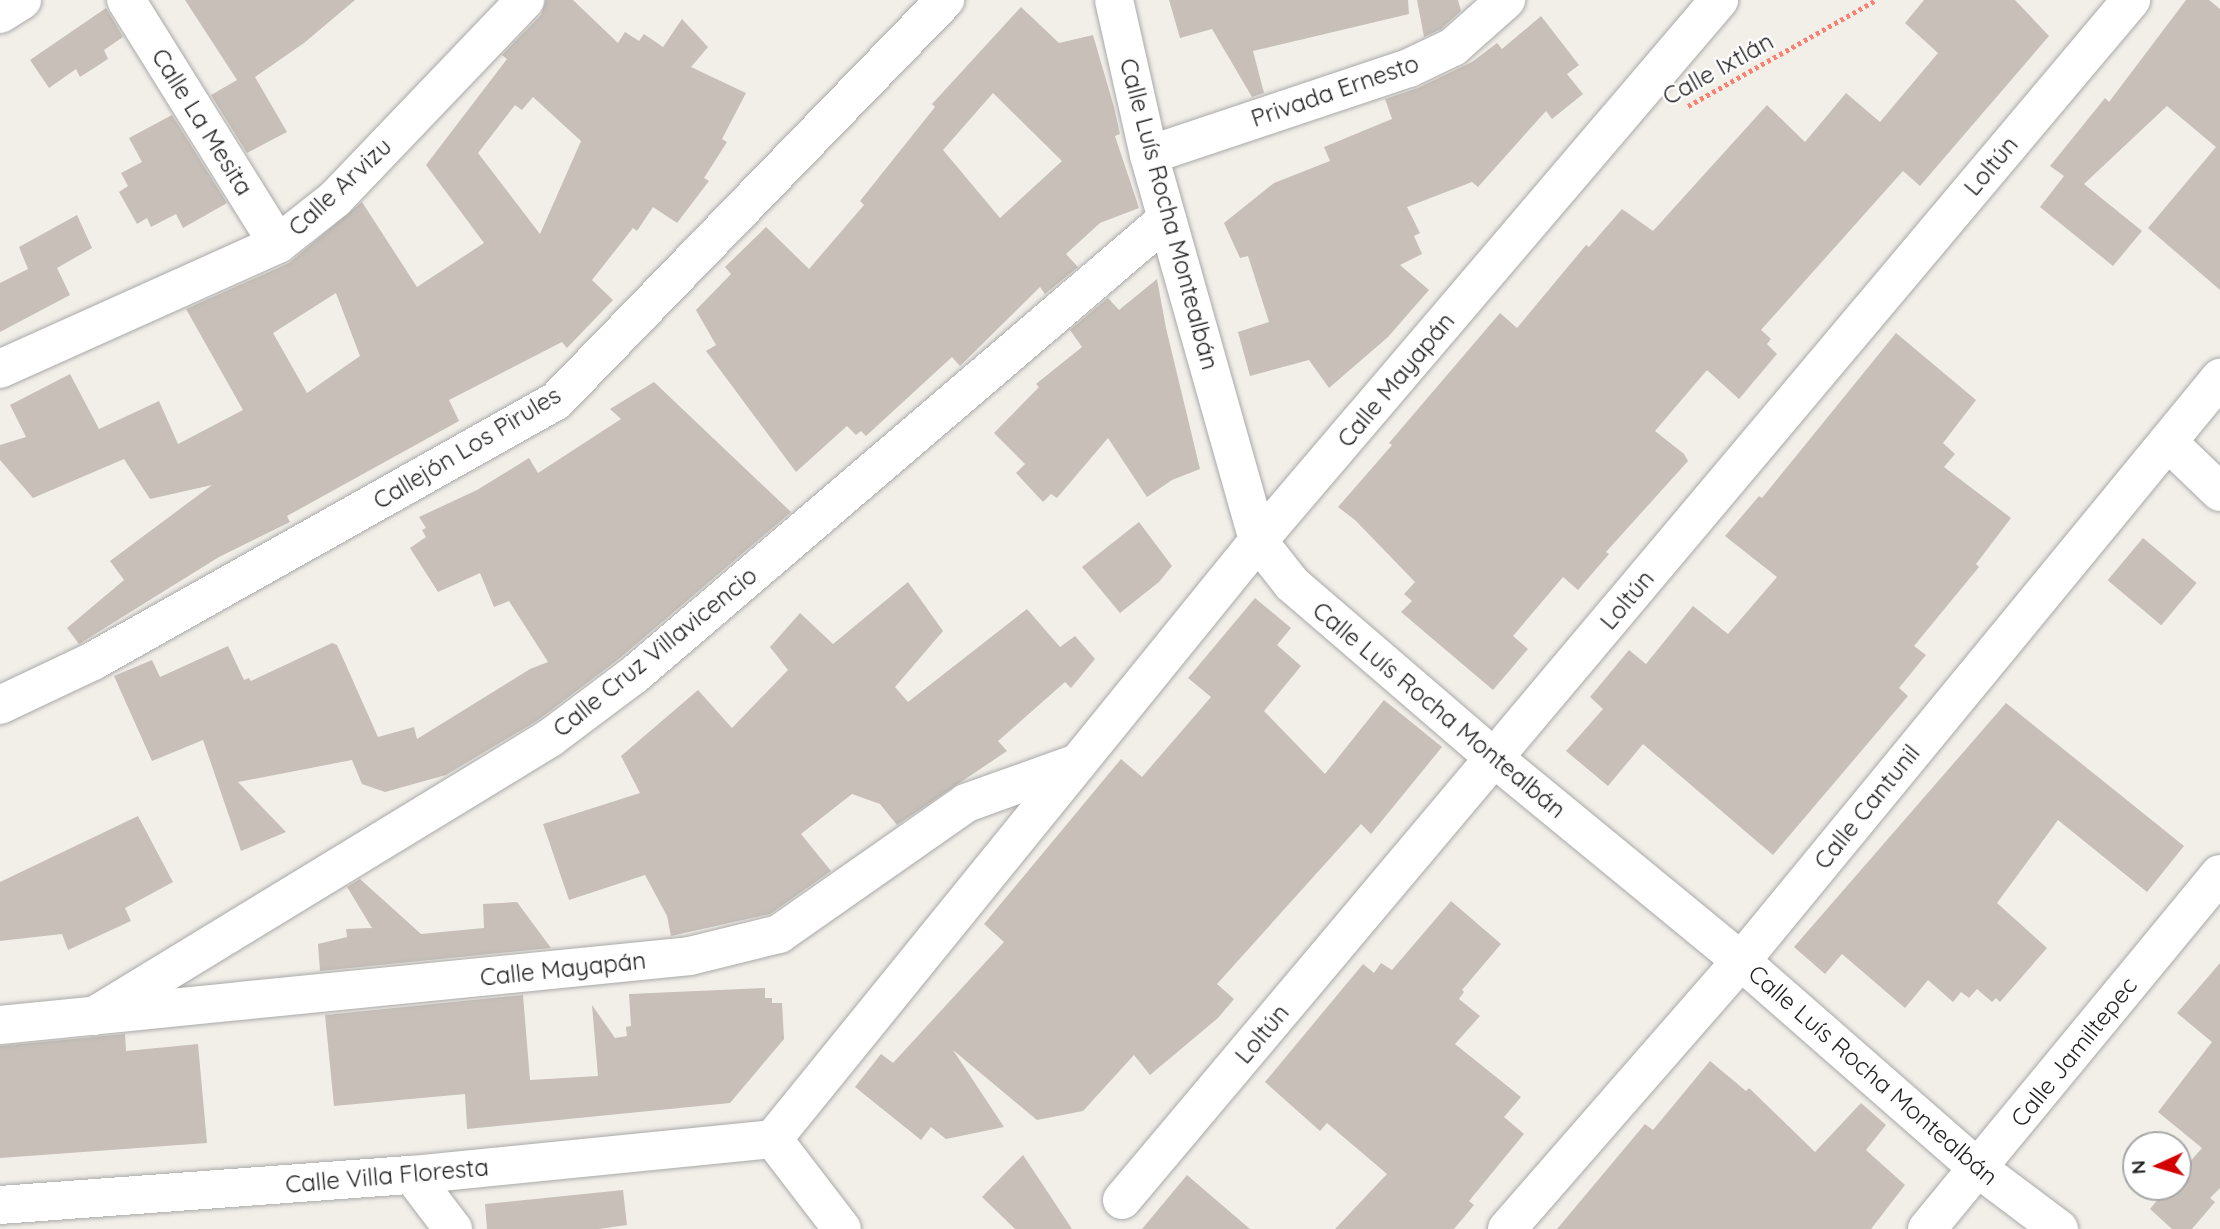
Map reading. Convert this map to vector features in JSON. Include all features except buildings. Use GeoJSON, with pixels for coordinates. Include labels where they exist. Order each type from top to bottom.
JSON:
{"type":"FeatureCollection","features":[{"type":"Feature","properties":{"kind":"street"},"geometry":{"type":"LineString","coordinates":[[0,15],[22,0]]}},
{"type":"Feature","properties":{"kind":"street","name":"Calle La Mesita"},"geometry":{"type":"LineString","coordinates":[[126,0],[278,244]]}},
{"type":"Feature","properties":{"kind":"street","name":"Calle Arvizu"},"geometry":{"type":"LineString","coordinates":[[0,369],[278,244],[335,199],[525,0]]}},
{"type":"Feature","properties":{"kind":"street","name":"Callejón Los Pirules"},"geometry":{"type":"LineString","coordinates":[[0,705],[93,661],[556,401],[945,0]]}},
{"type":"Feature","properties":{"kind":"street","name":"Calle Luís Rocha Montealbán"},"geometry":{"type":"LineString","coordinates":[[1114,0],[1149,155],[1258,541],[1292,584],[1494,758],[1741,961],[1979,1169],[2059,1229]]}},
{"type":"Feature","properties":{"kind":"street","name":"Privada Ernesto"},"geometry":{"type":"LineString","coordinates":[[1149,155],[1409,68],[1453,47],[1506,0]]}},
{"type":"Feature","properties":{"kind":"street","name":"Calle Mayapán"},"geometry":{"type":"LineString","coordinates":[[773,1139],[1258,541],[1719,0]]}},
{"type":"Feature","properties":{"kind":"street","name":"Loltún"},"geometry":{"type":"LineString","coordinates":[[1122,1199],[2130,0]]}},
{"type":"Feature","properties":{"kind":"street","name":"Calle Cruz Villavicencio"},"geometry":{"type":"LineString","coordinates":[[94,1016],[571,722],[634,675],[1167,219]]}},
{"type":"Feature","properties":{"kind":"street","name":"Calle Cantunil"},"geometry":{"type":"LineString","coordinates":[[1507,1229],[1741,961],[2220,378]]}},
{"type":"Feature","properties":{"kind":"street"},"geometry":{"type":"LineString","coordinates":[[2168,442],[2220,492]]}},
{"type":"Feature","properties":{"kind":"street","name":"Calle Mayapán"},"geometry":{"type":"LineString","coordinates":[[0,1025],[690,956],[779,933],[966,803],[1077,763]]}},
{"type":"Feature","properties":{"kind":"street","name":"Calle Jamiltepec"},"geometry":{"type":"LineString","coordinates":[[1927,1229],[2220,874]]}},
{"type":"Feature","properties":{"kind":"street"},"geometry":{"type":"LineString","coordinates":[[773,1139],[842,1229]]}},
{"type":"Feature","properties":{"kind":"street","name":"Calle Villa Floresta"},"geometry":{"type":"LineString","coordinates":[[27,1213],[773,1139]]}},
{"type":"Feature","properties":{"kind":"street"},"geometry":{"type":"LineString","coordinates":[[412,1175],[453,1229]]}},
{"type":"Feature","properties":{"kind":"path","name":"Calle Ixtlán"},"geometry":{"type":"LineString","coordinates":[[1685,108],[1877,0]]}}]}
